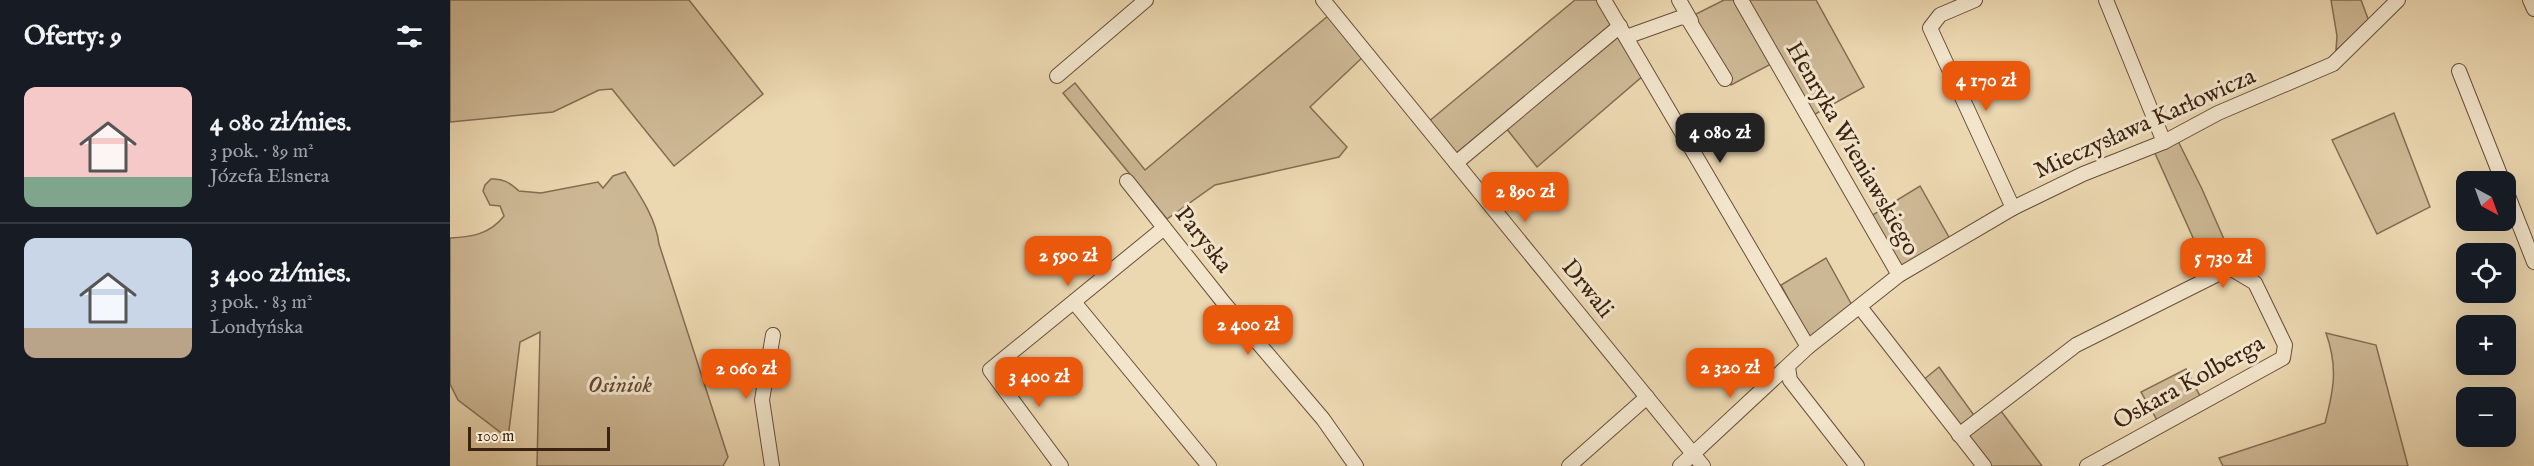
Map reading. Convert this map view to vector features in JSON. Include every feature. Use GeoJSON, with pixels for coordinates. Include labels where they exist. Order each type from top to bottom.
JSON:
{"type":"FeatureCollection","features":[{"type":"Feature","properties":{"kind":"street"},"geometry":{"type":"LineString","coordinates":[[1057,76],[1146,0]]}},
{"type":"Feature","properties":{"kind":"street","name":"Drwali"},"geometry":{"type":"LineString","coordinates":[[1323,0],[1703,466]]}},
{"type":"Feature","properties":{"kind":"street"},"geometry":{"type":"LineString","coordinates":[[1604,0],[1808,347]]}},
{"type":"Feature","properties":{"kind":"street"},"geometry":{"type":"LineString","coordinates":[[1679,0],[1725,79]]}},
{"type":"Feature","properties":{"kind":"street","name":"Henryka Wieniawskiego"},"geometry":{"type":"LineString","coordinates":[[1680,466],[1808,347],[1899,275],[1741,0]]}},
{"type":"Feature","properties":{"kind":"street"},"geometry":{"type":"LineString","coordinates":[[1976,0],[1940,15],[1930,28],[2013,208]]}},
{"type":"Feature","properties":{"kind":"street"},"geometry":{"type":"LineString","coordinates":[[2106,0],[2164,142]]}},
{"type":"Feature","properties":{"kind":"street","name":"Mieczysława Karłowicza"},"geometry":{"type":"LineString","coordinates":[[1899,275],[2013,208],[2083,174],[2164,142],[2218,113],[2333,64],[2398,0]]}},
{"type":"Feature","properties":{"kind":"street"},"geometry":{"type":"LineString","coordinates":[[2530,0],[2534,9]]}},
{"type":"Feature","properties":{"kind":"street"},"geometry":{"type":"LineString","coordinates":[[1456,163],[1623,31],[1682,17],[1691,21]]}},
{"type":"Feature","properties":{"kind":"street"},"geometry":{"type":"LineString","coordinates":[[2459,71],[2498,171]]}},
{"type":"Feature","properties":{"kind":"street","name":"Paryska"},"geometry":{"type":"LineString","coordinates":[[1127,181],[1246,330],[1285,372],[1323,419],[1356,466]]}},
{"type":"Feature","properties":{"kind":"street"},"geometry":{"type":"LineString","coordinates":[[2516,216],[2534,262]]}},
{"type":"Feature","properties":{"kind":"street"},"geometry":{"type":"LineString","coordinates":[[1061,466],[990,370],[1164,228]]}},
{"type":"Feature","properties":{"kind":"street","name":"Oskara Kolberga"},"geometry":{"type":"LineString","coordinates":[[1959,435],[2076,345],[2230,268],[2255,283],[2285,345],[2283,358],[2097,464]]}},
{"type":"Feature","properties":{"kind":"street"},"geometry":{"type":"LineString","coordinates":[[1074,302],[1209,466]]}},
{"type":"Feature","properties":{"kind":"street"},"geometry":{"type":"LineString","coordinates":[[1860,308],[1984,466]]}},
{"type":"Feature","properties":{"kind":"street"},"geometry":{"type":"LineString","coordinates":[[772,466],[762,400],[773,335]]}},
{"type":"Feature","properties":{"kind":"street"},"geometry":{"type":"LineString","coordinates":[[1788,367],[1790,380],[1857,466]]}},
{"type":"Feature","properties":{"kind":"street"},"geometry":{"type":"LineString","coordinates":[[1569,466],[1647,397]]}},
{"type":"Feature","properties":{"kind":"green space"},"geometry":{"type":"Polygon","coordinates":[[[450,0],[689,0],[763,94],[674,166],[612,89],[599,90],[553,112],[450,122],[450,0]]]}},
{"type":"Feature","properties":{"kind":"green space"},"geometry":{"type":"Polygon","coordinates":[[[1575,0],[1598,0],[1613,26],[1457,158],[1428,122],[1575,0]]]}},
{"type":"Feature","properties":{"kind":"green space"},"geometry":{"type":"Polygon","coordinates":[[[1724,0],[1737,0],[1773,63],[1731,85],[1692,16],[1724,0]]]}},
{"type":"Feature","properties":{"kind":"green space"},"geometry":{"type":"Polygon","coordinates":[[[1747,0],[1816,0],[1864,87],[1810,117],[1747,0]]]}},
{"type":"Feature","properties":{"kind":"green space"},"geometry":{"type":"Polygon","coordinates":[[[2331,0],[2361,0],[2370,24],[2336,50],[2337,36],[2331,0]]]}},
{"type":"Feature","properties":{"kind":"green space"},"geometry":{"type":"Polygon","coordinates":[[[1329,15],[1364,56],[1310,107],[1347,147],[1339,157],[1215,185],[1167,219],[1063,93],[1075,83],[1145,170],[1329,15]]]}},
{"type":"Feature","properties":{"kind":"green space"},"geometry":{"type":"Polygon","coordinates":[[[1619,33],[1644,75],[1537,167],[1506,128],[1619,33]]]}},
{"type":"Feature","properties":{"kind":"green space"},"geometry":{"type":"Polygon","coordinates":[[[2394,113],[2430,207],[2377,234],[2332,140],[2394,113]]]}},
{"type":"Feature","properties":{"kind":"green space"},"geometry":{"type":"Polygon","coordinates":[[[2177,139],[2234,262],[2208,271],[2154,151],[2177,139]]]}},
{"type":"Feature","properties":{"kind":"green space","name":"Osiniok"},"geometry":{"type":"Polygon","coordinates":[[[625,172],[646,207],[657,234],[728,457],[723,466],[537,466],[540,332],[520,342],[508,438],[458,400],[450,384],[450,238],[466,237],[487,231],[504,216],[500,206],[490,205],[483,191],[485,185],[491,179],[499,179],[519,191],[541,193],[598,182],[603,188],[613,176],[625,172]]]}},
{"type":"Feature","properties":{"kind":"green space"},"geometry":{"type":"Polygon","coordinates":[[[1920,186],[1950,239],[1899,270],[1871,216],[1920,186]]]}},
{"type":"Feature","properties":{"kind":"green space"},"geometry":{"type":"Polygon","coordinates":[[[1826,258],[1853,307],[1811,341],[1781,285],[1826,258]]]}},
{"type":"Feature","properties":{"kind":"green space"},"geometry":{"type":"Polygon","coordinates":[[[2326,333],[2376,345],[2408,466],[2223,466],[2219,458],[2325,423],[2333,378],[2332,357],[2326,333]]]}},
{"type":"Feature","properties":{"kind":"green space"},"geometry":{"type":"Polygon","coordinates":[[[1939,367],[1976,418],[1960,429],[1922,381],[1939,367]]]}},
{"type":"Feature","properties":{"kind":"green space"},"geometry":{"type":"Polygon","coordinates":[[[2186,369],[2200,396],[2157,420],[2141,392],[2186,369]]]}},
{"type":"Feature","properties":{"kind":"green space"},"geometry":{"type":"Polygon","coordinates":[[[2001,411],[2042,466],[1988,466],[1965,436],[2001,411]]]}}]}
